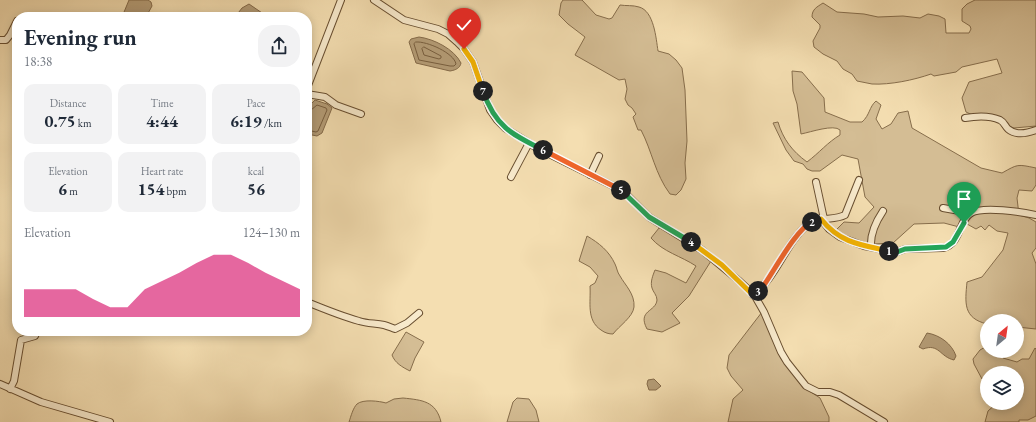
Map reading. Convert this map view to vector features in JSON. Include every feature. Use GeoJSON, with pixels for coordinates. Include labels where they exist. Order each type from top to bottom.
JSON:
{"type":"FeatureCollection","features":[{"type":"Feature","properties":{"kind":"street"},"geometry":{"type":"LineString","coordinates":[[312,75],[341,0]]}},
{"type":"Feature","properties":{"kind":"street"},"geometry":{"type":"LineString","coordinates":[[374,0],[404,20],[438,29],[448,34],[457,42],[473,62],[490,110],[497,120],[512,133],[623,191],[649,217],[702,250],[738,280],[753,295],[764,312],[781,352],[806,386],[818,392],[830,392],[839,395],[884,422]]}},
{"type":"Feature","properties":{"kind":"street"},"geometry":{"type":"LineString","coordinates":[[0,40],[6,40],[12,31]]}},
{"type":"Feature","properties":{"kind":"street"},"geometry":{"type":"LineString","coordinates":[[312,95],[325,97],[336,105],[361,114]]}},
{"type":"Feature","properties":{"kind":"street"},"geometry":{"type":"LineString","coordinates":[[965,118],[996,118],[1002,120],[1009,129],[1016,132],[1023,133],[1036,130]]}},
{"type":"Feature","properties":{"kind":"street"},"geometry":{"type":"LineString","coordinates":[[511,177],[529,143]]}},
{"type":"Feature","properties":{"kind":"street"},"geometry":{"type":"LineString","coordinates":[[590,175],[599,156]]}},
{"type":"Feature","properties":{"kind":"street"},"geometry":{"type":"LineString","coordinates":[[753,295],[762,288],[803,229],[810,223],[823,219],[839,218],[845,215],[859,180]]}},
{"type":"Feature","properties":{"kind":"street"},"geometry":{"type":"LineString","coordinates":[[816,182],[823,219],[829,229],[840,237],[849,241],[871,247],[897,252],[905,249],[946,247],[953,242],[971,213]]}},
{"type":"Feature","properties":{"kind":"street"},"geometry":{"type":"LineString","coordinates":[[942,208],[971,213],[991,210],[1018,211],[1036,215]]}},
{"type":"Feature","properties":{"kind":"street"},"geometry":{"type":"LineString","coordinates":[[871,247],[874,227],[883,211]]}},
{"type":"Feature","properties":{"kind":"street"},"geometry":{"type":"LineString","coordinates":[[312,304],[335,314],[349,317],[358,321],[384,325],[396,329],[407,323],[419,313]]}},
{"type":"Feature","properties":{"kind":"street"},"geometry":{"type":"LineString","coordinates":[[10,389],[14,381],[21,340],[35,336]]}},
{"type":"Feature","properties":{"kind":"street"},"geometry":{"type":"LineString","coordinates":[[0,384],[41,402],[110,422]]}},
{"type":"Feature","properties":{"kind":"shaded area"},"geometry":{"type":"Polygon","coordinates":[[[563,0],[582,0],[596,15],[609,19],[612,18],[620,5],[639,7],[648,14],[651,19],[658,51],[669,54],[682,68],[685,90],[687,141],[685,163],[686,179],[681,190],[676,195],[670,194],[665,186],[641,130],[638,130],[633,117],[636,114],[625,99],[627,89],[625,79],[619,80],[575,55],[585,37],[559,15],[563,0]]]}},
{"type":"Feature","properties":{"kind":"shaded area"},"geometry":{"type":"Polygon","coordinates":[[[975,0],[1036,0],[1036,126],[1014,128],[996,121],[979,118],[966,112],[962,98],[969,82],[1002,73],[997,59],[962,67],[956,72],[934,76],[931,74],[894,83],[872,84],[857,81],[852,74],[843,69],[837,61],[823,54],[814,47],[813,41],[820,28],[820,25],[812,17],[812,14],[815,8],[823,3],[837,12],[864,14],[878,17],[903,16],[920,18],[928,14],[939,16],[945,19],[946,33],[969,33],[971,29],[970,26],[962,21],[962,9],[967,4],[975,0]]]}},
{"type":"Feature","properties":{"kind":"shaded area"},"geometry":{"type":"Polygon","coordinates":[[[792,71],[802,72],[824,98],[825,112],[850,122],[862,122],[867,117],[876,101],[881,105],[876,119],[882,129],[891,124],[898,113],[908,111],[912,128],[981,168],[1002,173],[1018,166],[1036,168],[1036,185],[1032,191],[1019,190],[1017,198],[1019,215],[1036,222],[1036,248],[1032,253],[1036,264],[1036,329],[1024,328],[1024,314],[980,314],[980,321],[973,318],[967,309],[967,282],[982,277],[1003,250],[1008,233],[997,231],[989,225],[985,230],[981,226],[976,229],[967,224],[963,228],[944,223],[914,224],[893,243],[871,244],[848,238],[836,230],[844,222],[859,223],[874,207],[865,197],[858,159],[842,155],[820,171],[812,171],[807,169],[803,164],[794,161],[786,150],[773,123],[778,122],[789,144],[797,154],[807,162],[840,135],[840,130],[837,128],[822,129],[801,134],[797,104],[793,91],[792,71]]]}},
{"type":"Feature","properties":{"kind":"shaded area"},"geometry":{"type":"Polygon","coordinates":[[[659,228],[704,254],[711,261],[689,296],[672,313],[680,323],[662,332],[647,329],[644,318],[654,307],[657,300],[651,286],[655,270],[666,273],[686,283],[696,266],[661,247],[651,238],[659,228]]]}},
{"type":"Feature","properties":{"kind":"shaded area"},"geometry":{"type":"Polygon","coordinates":[[[587,236],[600,245],[610,255],[633,298],[633,311],[613,334],[607,333],[596,326],[591,316],[590,286],[595,283],[598,276],[590,267],[579,261],[587,236]]]}},
{"type":"Feature","properties":{"kind":"shaded area"},"geometry":{"type":"Polygon","coordinates":[[[762,312],[781,359],[805,388],[820,398],[829,417],[829,422],[728,422],[733,399],[743,390],[731,376],[727,368],[729,355],[762,312]]]}},
{"type":"Feature","properties":{"kind":"shaded area"},"geometry":{"type":"Polygon","coordinates":[[[406,332],[424,342],[410,371],[399,364],[392,355],[406,332]]]}},
{"type":"Feature","properties":{"kind":"shaded area"},"geometry":{"type":"Polygon","coordinates":[[[1035,348],[1036,416],[1028,420],[1019,420],[1019,422],[985,422],[989,410],[1024,410],[1024,366],[980,366],[980,375],[973,359],[980,350],[980,358],[1003,358],[1017,362],[1022,359],[1029,359],[1035,348]]]}},
{"type":"Feature","properties":{"kind":"shaded area"},"geometry":{"type":"Polygon","coordinates":[[[403,398],[422,401],[432,406],[439,415],[441,422],[349,422],[354,408],[360,402],[371,401],[386,403],[394,399],[403,398]]]}},
{"type":"Feature","properties":{"kind":"shaded area"},"geometry":{"type":"Polygon","coordinates":[[[517,398],[529,399],[536,410],[539,422],[507,422],[513,402],[517,398]]]}},
{"type":"Feature","properties":{"kind":"water"},"geometry":{"type":"Polygon","coordinates":[[[129,0],[148,0],[151,2],[152,6],[149,12],[124,12],[129,0]]]}},
{"type":"Feature","properties":{"kind":"water"},"geometry":{"type":"Polygon","coordinates":[[[249,4],[261,12],[239,12],[242,8],[249,4]]]}},
{"type":"Feature","properties":{"kind":"water"},"geometry":{"type":"Polygon","coordinates":[[[419,37],[437,42],[449,49],[458,58],[461,63],[460,66],[450,71],[416,63],[409,42],[411,39],[419,37]]]}},
{"type":"Feature","properties":{"kind":"water"},"geometry":{"type":"Polygon","coordinates":[[[315,100],[327,104],[332,108],[322,133],[317,136],[312,135],[312,103],[315,100]]]}},
{"type":"Feature","properties":{"kind":"water"},"geometry":{"type":"Polygon","coordinates":[[[927,333],[941,338],[952,348],[956,356],[954,360],[936,349],[923,349],[919,347],[927,333]]]}},
{"type":"Feature","properties":{"kind":"water"},"geometry":{"type":"Polygon","coordinates":[[[654,379],[661,386],[656,390],[649,390],[647,384],[648,380],[654,379]]]}},
{"type":"Feature","properties":{"kind":"route"},"geometry":{"type":"LineString","coordinates":[[464,49],[473,62],[490,110],[505,128],[537,148],[623,191],[649,217],[702,250],[722,265],[753,295],[762,288],[795,238],[807,224],[815,221],[821,219],[829,229],[840,237],[849,241],[864,246],[897,252],[905,249],[943,248],[949,246],[964,223]]}}]}
